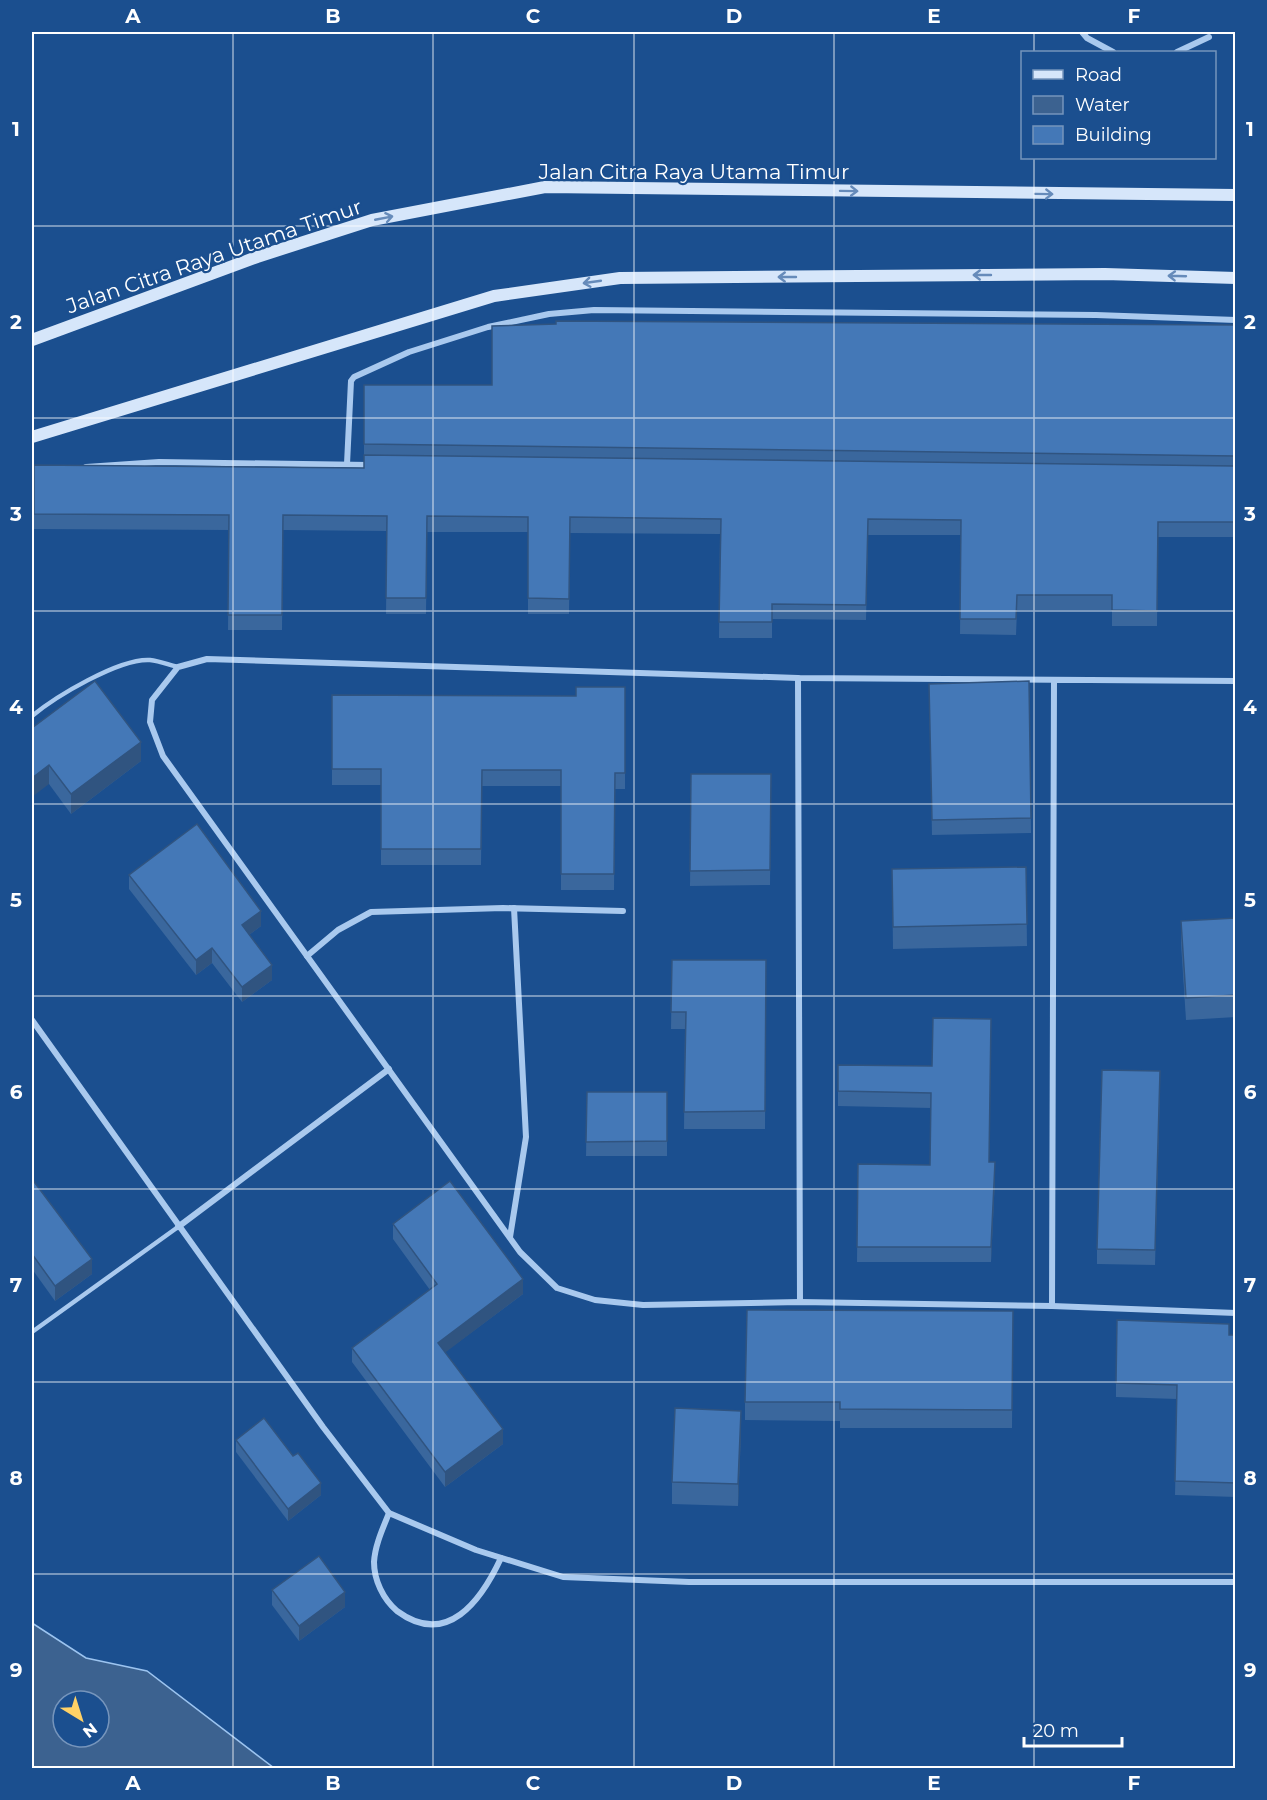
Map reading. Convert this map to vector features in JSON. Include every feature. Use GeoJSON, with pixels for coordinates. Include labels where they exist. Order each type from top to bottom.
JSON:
{"type":"FeatureCollection","features":[{"type":"Feature","properties":{"kind":"main road","name":"Jalan Citra Raya Utama Timur"},"geometry":{"type":"LineString","coordinates":[[32,340],[257,257],[372,220],[545,187],[1236,195]]}},
{"type":"Feature","properties":{"kind":"main road"},"geometry":{"type":"LineString","coordinates":[[32,437],[494,296],[620,278],[1105,274],[1236,278]]}},
{"type":"Feature","properties":{"kind":"street"},"geometry":{"type":"LineString","coordinates":[[1082,32],[1087,38],[1111,51]]}},
{"type":"Feature","properties":{"kind":"street"},"geometry":{"type":"LineString","coordinates":[[1178,51],[1209,37]]}},
{"type":"Feature","properties":{"kind":"street"},"geometry":{"type":"LineString","coordinates":[[346,464],[351,381],[354,376],[409,351],[488,327],[549,314],[594,310],[724,310],[1096,315],[1236,320]]}},
{"type":"Feature","properties":{"kind":"street"},"geometry":{"type":"LineString","coordinates":[[75,467],[159,462],[382,465]]}},
{"type":"Feature","properties":{"kind":"street"},"geometry":{"type":"LineString","coordinates":[[1236,681],[798,678],[207,659],[178,667],[152,700],[150,722],[163,756],[520,1252],[557,1288],[594,1300],[643,1305],[800,1302],[1052,1306],[1236,1313]]}},
{"type":"Feature","properties":{"kind":"street"},"geometry":{"type":"LineString","coordinates":[[798,678],[800,1302]]}},
{"type":"Feature","properties":{"kind":"street"},"geometry":{"type":"LineString","coordinates":[[1052,1306],[1053,680]]}},
{"type":"Feature","properties":{"kind":"street"},"geometry":{"type":"LineString","coordinates":[[307,956],[338,930],[370,912],[514,908],[623,911]]}},
{"type":"Feature","properties":{"kind":"street"},"geometry":{"type":"LineString","coordinates":[[510,1237],[526,1137],[514,908]]}},
{"type":"Feature","properties":{"kind":"street"},"geometry":{"type":"LineString","coordinates":[[32,1022],[323,1427],[389,1513],[501,1558],[563,1577],[628,1582],[1236,1582]]}},
{"type":"Feature","properties":{"kind":"street"},"geometry":{"type":"LineString","coordinates":[[178,1227],[389,1069]]}},
{"type":"Feature","properties":{"kind":"street"},"geometry":{"type":"LineString","coordinates":[[389,1513],[374,1559],[375,1574],[382,1593],[391,1606],[410,1620],[426,1626],[442,1624],[461,1614],[487,1588],[501,1558]]}},
{"type":"Feature","properties":{"kind":"lane"},"geometry":{"type":"LineString","coordinates":[[32,716],[61,695],[96,676],[128,665],[148,660],[178,667]]}},
{"type":"Feature","properties":{"kind":"lane"},"geometry":{"type":"LineString","coordinates":[[32,1332],[178,1227]]}},
{"type":"Feature","properties":{"kind":"water"},"geometry":{"type":"Polygon","coordinates":[[[32,1623],[86,1658],[147,1671],[274,1768],[32,1768],[32,1623]]]}},
{"type":"Feature","properties":{"kind":"building"},"geometry":{"type":"Polygon","coordinates":[[[556,321],[1236,325],[1235,456],[364,444],[364,385],[492,385],[492,326],[556,324],[556,321]]]}},
{"type":"Feature","properties":{"kind":"building"},"geometry":{"type":"Polygon","coordinates":[[[364,455],[1234,466],[1236,522],[1158,522],[1157,611],[1112,610],[1112,595],[1017,595],[1016,619],[960,619],[961,520],[868,519],[866,605],[772,604],[772,622],[719,622],[721,519],[570,517],[569,599],[528,598],[528,517],[427,516],[426,598],[386,598],[387,516],[283,515],[282,615],[228,615],[229,515],[34,514],[34,465],[364,468],[364,455]]]}},
{"type":"Feature","properties":{"kind":"building"},"geometry":{"type":"Polygon","coordinates":[[[95,681],[141,742],[71,794],[49,765],[32,778],[32,728],[95,681]]]}},
{"type":"Feature","properties":{"kind":"building"},"geometry":{"type":"Polygon","coordinates":[[[1029,681],[1031,818],[932,820],[929,684],[1029,681]]]}},
{"type":"Feature","properties":{"kind":"building"},"geometry":{"type":"Polygon","coordinates":[[[576,687],[625,687],[625,773],[615,773],[614,874],[561,874],[561,770],[482,770],[481,849],[381,849],[381,769],[332,769],[332,695],[576,696],[576,687]]]}},
{"type":"Feature","properties":{"kind":"building"},"geometry":{"type":"Polygon","coordinates":[[[691,774],[771,774],[770,870],[690,871],[691,774]]]}},
{"type":"Feature","properties":{"kind":"building"},"geometry":{"type":"Polygon","coordinates":[[[197,824],[261,911],[242,925],[272,965],[242,987],[212,948],[196,960],[129,875],[197,824]]]}},
{"type":"Feature","properties":{"kind":"building"},"geometry":{"type":"Polygon","coordinates":[[[1026,867],[1027,924],[893,927],[892,869],[1026,867]]]}},
{"type":"Feature","properties":{"kind":"building"},"geometry":{"type":"Polygon","coordinates":[[[1236,918],[1236,995],[1186,998],[1181,921],[1236,918]]]}},
{"type":"Feature","properties":{"kind":"building"},"geometry":{"type":"Polygon","coordinates":[[[672,960],[766,960],[765,1111],[684,1112],[686,1012],[671,1012],[672,960]]]}},
{"type":"Feature","properties":{"kind":"building"},"geometry":{"type":"Polygon","coordinates":[[[933,1018],[991,1019],[989,1162],[995,1162],[991,1247],[857,1247],[858,1164],[930,1165],[931,1093],[838,1091],[838,1065],[932,1066],[933,1018]]]}},
{"type":"Feature","properties":{"kind":"building"},"geometry":{"type":"Polygon","coordinates":[[[1102,1070],[1160,1071],[1155,1250],[1097,1249],[1102,1070]]]}},
{"type":"Feature","properties":{"kind":"building"},"geometry":{"type":"Polygon","coordinates":[[[587,1092],[667,1092],[667,1141],[586,1142],[587,1092]]]}},
{"type":"Feature","properties":{"kind":"building"},"geometry":{"type":"Polygon","coordinates":[[[32,1179],[92,1259],[55,1286],[32,1254],[32,1179]]]}},
{"type":"Feature","properties":{"kind":"building"},"geometry":{"type":"Polygon","coordinates":[[[450,1181],[523,1279],[438,1343],[503,1429],[445,1472],[352,1348],[437,1284],[393,1224],[450,1181]]]}},
{"type":"Feature","properties":{"kind":"building"},"geometry":{"type":"Polygon","coordinates":[[[747,1310],[1013,1311],[1012,1410],[840,1409],[840,1402],[745,1402],[747,1310]]]}},
{"type":"Feature","properties":{"kind":"building"},"geometry":{"type":"Polygon","coordinates":[[[1117,1320],[1229,1324],[1229,1335],[1236,1335],[1236,1483],[1175,1481],[1177,1385],[1116,1383],[1117,1320]]]}},
{"type":"Feature","properties":{"kind":"building"},"geometry":{"type":"Polygon","coordinates":[[[675,1408],[741,1411],[738,1484],[672,1482],[675,1408]]]}},
{"type":"Feature","properties":{"kind":"building"},"geometry":{"type":"Polygon","coordinates":[[[264,1418],[293,1456],[298,1453],[321,1483],[288,1509],[236,1440],[264,1418]]]}},
{"type":"Feature","properties":{"kind":"building"},"geometry":{"type":"Polygon","coordinates":[[[319,1556],[345,1592],[299,1626],[272,1590],[319,1556]]]}}]}
